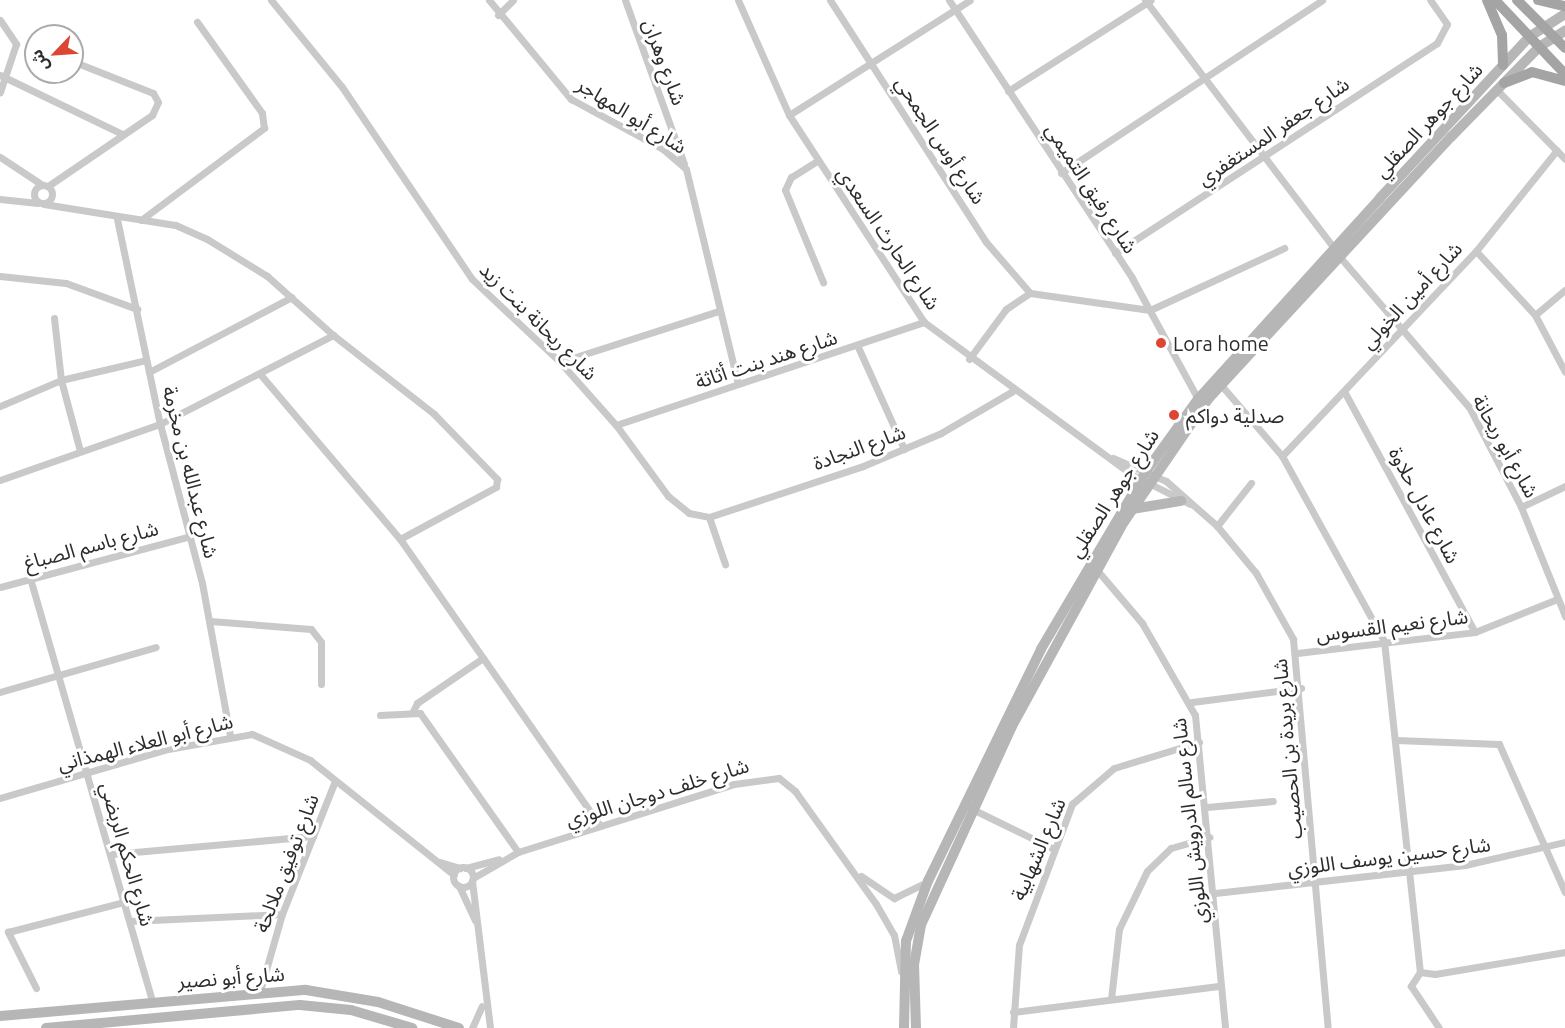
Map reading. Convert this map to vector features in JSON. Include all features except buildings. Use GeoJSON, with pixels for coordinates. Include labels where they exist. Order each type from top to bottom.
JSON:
{"type":"FeatureCollection","features":[{"type":"Feature","properties":{"kind":"main road"},"geometry":{"type":"LineString","coordinates":[[1487,0],[1502,35],[1503,65]]}},
{"type":"Feature","properties":{"kind":"main road"},"geometry":{"type":"LineString","coordinates":[[1495,0],[1565,74]]}},
{"type":"Feature","properties":{"kind":"main road"},"geometry":{"type":"LineString","coordinates":[[1517,0],[1565,48]]}},
{"type":"Feature","properties":{"kind":"main road"},"geometry":{"type":"LineString","coordinates":[[1538,0],[1565,6]]}},
{"type":"Feature","properties":{"kind":"main road"},"geometry":{"type":"LineString","coordinates":[[1500,87],[1532,72],[1565,81]]}},
{"type":"Feature","properties":{"kind":"street","name":"شارع ريحانة بنت زيد"},"geometry":{"type":"LineString","coordinates":[[271,0],[342,87],[472,279],[560,362],[616,425],[678,507],[709,516]]}},
{"type":"Feature","properties":{"kind":"street","name":"شارع أبو المهاجر"},"geometry":{"type":"LineString","coordinates":[[489,0],[498,15],[571,99],[663,149],[686,169],[738,384]]}},
{"type":"Feature","properties":{"kind":"street"},"geometry":{"type":"LineString","coordinates":[[498,15],[513,0]]}},
{"type":"Feature","properties":{"kind":"street","name":"شارع وهران"},"geometry":{"type":"LineString","coordinates":[[625,0],[686,169]]}},
{"type":"Feature","properties":{"kind":"street","name":"شارع الحارث السعدي"},"geometry":{"type":"LineString","coordinates":[[738,0],[789,115],[924,322],[969,359],[1144,483]]}},
{"type":"Feature","properties":{"kind":"street","name":"شارع أوس الجمحي"},"geometry":{"type":"LineString","coordinates":[[830,0],[986,242],[1030,293]]}},
{"type":"Feature","properties":{"kind":"street","name":"شارع رفيق التميمي"},"geometry":{"type":"LineString","coordinates":[[949,0],[1115,253],[1150,310],[1198,399]]}},
{"type":"Feature","properties":{"kind":"street"},"geometry":{"type":"LineString","coordinates":[[789,115],[970,0]]}},
{"type":"Feature","properties":{"kind":"street"},"geometry":{"type":"LineString","coordinates":[[1061,173],[1322,0]]}},
{"type":"Feature","properties":{"kind":"street","name":"شارع جعفر المستغفري"},"geometry":{"type":"LineString","coordinates":[[1115,253],[1263,157],[1446,33],[1444,17],[1430,0]]}},
{"type":"Feature","properties":{"kind":"street"},"geometry":{"type":"LineString","coordinates":[[1008,91],[1148,1]]}},
{"type":"Feature","properties":{"kind":"street","name":"شارع أبو ريحانة"},"geometry":{"type":"LineString","coordinates":[[1148,1],[1336,252],[1405,327],[1469,407],[1521,507],[1565,616]]}},
{"type":"Feature","properties":{"kind":"street","name":"شارع جوهر الصقلي"},"geometry":{"type":"LineString","coordinates":[[1151,472],[1336,252],[1503,65],[1529,37],[1565,14]]}},
{"type":"Feature","properties":{"kind":"street"},"geometry":{"type":"LineString","coordinates":[[0,20],[16,44],[3,77],[0,92]]}},
{"type":"Feature","properties":{"kind":"street"},"geometry":{"type":"LineString","coordinates":[[141,220],[264,128],[262,113],[197,22]]}},
{"type":"Feature","properties":{"kind":"street","name":"شارع جوهر الصقلي"},"geometry":{"type":"LineString","coordinates":[[916,1028],[917,937],[968,807],[1050,633],[1198,399],[1336,252],[1500,87],[1539,48],[1565,31]]}},
{"type":"Feature","properties":{"kind":"street"},"geometry":{"type":"LineString","coordinates":[[41,203],[34,194],[44,185],[152,114],[158,102],[153,93],[84,66]]}},
{"type":"Feature","properties":{"kind":"street"},"geometry":{"type":"LineString","coordinates":[[3,77],[122,134]]}},
{"type":"Feature","properties":{"kind":"street"},"geometry":{"type":"LineString","coordinates":[[1500,87],[1565,159]]}},
{"type":"Feature","properties":{"kind":"street","name":"شارع أمين الخولي"},"geometry":{"type":"LineString","coordinates":[[1282,456],[1345,393],[1476,251],[1557,150]]}},
{"type":"Feature","properties":{"kind":"street"},"geometry":{"type":"LineString","coordinates":[[0,157],[44,185],[51,196],[41,203]]}},
{"type":"Feature","properties":{"kind":"street"},"geometry":{"type":"LineString","coordinates":[[817,160],[791,177],[785,190],[824,282]]}},
{"type":"Feature","properties":{"kind":"street"},"geometry":{"type":"LineString","coordinates":[[0,199],[41,203],[117,219],[175,225],[240,257],[292,297],[333,335],[434,414],[497,479],[496,487],[400,539]]}},
{"type":"Feature","properties":{"kind":"street","name":"شارع عبدالله بن مخرمة"},"geometry":{"type":"LineString","coordinates":[[117,219],[160,424],[210,621],[230,735]]}},
{"type":"Feature","properties":{"kind":"street"},"geometry":{"type":"LineString","coordinates":[[969,359],[1001,314],[1030,293],[1150,310],[1284,248]]}},
{"type":"Feature","properties":{"kind":"street"},"geometry":{"type":"LineString","coordinates":[[1476,251],[1535,315],[1565,372]]}},
{"type":"Feature","properties":{"kind":"street"},"geometry":{"type":"LineString","coordinates":[[0,276],[66,283],[137,309]]}},
{"type":"Feature","properties":{"kind":"street"},"geometry":{"type":"LineString","coordinates":[[1535,315],[1565,290]]}},
{"type":"Feature","properties":{"kind":"street"},"geometry":{"type":"LineString","coordinates":[[149,372],[292,297]]}},
{"type":"Feature","properties":{"kind":"street"},"geometry":{"type":"LineString","coordinates":[[560,362],[719,311]]}},
{"type":"Feature","properties":{"kind":"street"},"geometry":{"type":"LineString","coordinates":[[54,318],[61,380],[80,451]]}},
{"type":"Feature","properties":{"kind":"street","name":"شارع هند بنت أثاثة"},"geometry":{"type":"LineString","coordinates":[[616,425],[858,347],[924,322]]}},
{"type":"Feature","properties":{"kind":"street"},"geometry":{"type":"LineString","coordinates":[[0,480],[160,424],[333,335]]}},
{"type":"Feature","properties":{"kind":"street"},"geometry":{"type":"LineString","coordinates":[[858,347],[904,449]]}},
{"type":"Feature","properties":{"kind":"street"},"geometry":{"type":"LineString","coordinates":[[0,406],[61,380],[146,360]]}},
{"type":"Feature","properties":{"kind":"street"},"geometry":{"type":"LineString","coordinates":[[260,374],[400,539],[600,826]]}},
{"type":"Feature","properties":{"kind":"street"},"geometry":{"type":"LineString","coordinates":[[1221,386],[1282,456],[1384,640],[1396,740],[1406,873],[1420,972],[1412,986],[1439,1028]]}},
{"type":"Feature","properties":{"kind":"street","name":"شارع النجادة"},"geometry":{"type":"LineString","coordinates":[[709,516],[904,449],[1013,391]]}},
{"type":"Feature","properties":{"kind":"street","name":"شارع عادل حلاوة"},"geometry":{"type":"LineString","coordinates":[[1345,393],[1475,632]]}},
{"type":"Feature","properties":{"kind":"street","name":"شارع الحارث السعدي"},"geometry":{"type":"LineString","coordinates":[[1111,458],[1151,472]]}},
{"type":"Feature","properties":{"kind":"street","name":"شارع بريدة بن الحصيب"},"geometry":{"type":"LineString","coordinates":[[1151,472],[1186,503],[1217,526],[1256,573],[1297,653],[1328,1028]]}},
{"type":"Feature","properties":{"kind":"street","name":"شارع جوهر الصقلي"},"geometry":{"type":"LineString","coordinates":[[904,1028],[902,980],[908,933],[928,881],[1132,509],[1144,483]]}},
{"type":"Feature","properties":{"kind":"street","name":"شارع بريدة بن الحصيب"},"geometry":{"type":"LineString","coordinates":[[1144,483],[1186,503]]}},
{"type":"Feature","properties":{"kind":"street"},"geometry":{"type":"LineString","coordinates":[[1217,526],[1251,483]]}},
{"type":"Feature","properties":{"kind":"street"},"geometry":{"type":"LineString","coordinates":[[1521,507],[1565,486]]}},
{"type":"Feature","properties":{"kind":"street"},"geometry":{"type":"LineString","coordinates":[[1132,509],[1186,503]]}},
{"type":"Feature","properties":{"kind":"street"},"geometry":{"type":"LineString","coordinates":[[709,516],[725,564]]}},
{"type":"Feature","properties":{"kind":"street","name":"شارع باسم الصباغ"},"geometry":{"type":"LineString","coordinates":[[0,587],[190,536]]}},
{"type":"Feature","properties":{"kind":"street","name":"شارع سالم الدرويش اللوزي"},"geometry":{"type":"LineString","coordinates":[[1097,570],[1143,623],[1192,702],[1207,807],[1225,1028]]}},
{"type":"Feature","properties":{"kind":"street","name":"شارع الحكم الربضي"},"geometry":{"type":"LineString","coordinates":[[30,578],[112,854],[152,1001]]}},
{"type":"Feature","properties":{"kind":"street","name":"شارع نعيم القسوس"},"geometry":{"type":"LineString","coordinates":[[1297,653],[1384,640],[1475,632],[1557,599]]}},
{"type":"Feature","properties":{"kind":"street"},"geometry":{"type":"LineString","coordinates":[[210,621],[311,629],[321,642],[321,684]]}},
{"type":"Feature","properties":{"kind":"street"},"geometry":{"type":"LineString","coordinates":[[0,692],[156,647]]}},
{"type":"Feature","properties":{"kind":"street"},"geometry":{"type":"LineString","coordinates":[[414,711],[417,703],[483,658]]}},
{"type":"Feature","properties":{"kind":"street"},"geometry":{"type":"LineString","coordinates":[[1192,702],[1301,688]]}},
{"type":"Feature","properties":{"kind":"street"},"geometry":{"type":"LineString","coordinates":[[380,714],[414,711],[424,717],[518,852]]}},
{"type":"Feature","properties":{"kind":"street","name":"شارع أبو العلاء الهمذاني"},"geometry":{"type":"LineString","coordinates":[[0,798],[87,771],[230,735],[274,741],[335,781],[454,875]]}},
{"type":"Feature","properties":{"kind":"street"},"geometry":{"type":"LineString","coordinates":[[1396,740],[1499,744],[1565,892]]}},
{"type":"Feature","properties":{"kind":"street","name":"شارع الشهابية"},"geometry":{"type":"LineString","coordinates":[[1012,1028],[1019,945],[1052,848],[1072,804],[1101,777],[1127,762],[1199,742]]}},
{"type":"Feature","properties":{"kind":"street","name":"شارع خلف دوجان اللوزي"},"geometry":{"type":"LineString","coordinates":[[463,868],[771,776],[795,791],[854,871],[894,935],[902,980]]}},
{"type":"Feature","properties":{"kind":"street","name":"شارع توفيق ملالحة"},"geometry":{"type":"LineString","coordinates":[[260,991],[282,914],[335,781]]}},
{"type":"Feature","properties":{"kind":"street"},"geometry":{"type":"LineString","coordinates":[[1207,807],[1273,801]]}},
{"type":"Feature","properties":{"kind":"street"},"geometry":{"type":"LineString","coordinates":[[968,807],[1052,848]]}},
{"type":"Feature","properties":{"kind":"street"},"geometry":{"type":"LineString","coordinates":[[112,854],[313,836]]}},
{"type":"Feature","properties":{"kind":"street"},"geometry":{"type":"LineString","coordinates":[[1111,999],[1119,929],[1147,871],[1171,848],[1209,837]]}},
{"type":"Feature","properties":{"kind":"street","name":"شارع حسين يوسف اللوزي"},"geometry":{"type":"LineString","coordinates":[[1215,893],[1406,873],[1545,849],[1565,842]]}},
{"type":"Feature","properties":{"kind":"street","name":"شارع خلف دوجان اللوزي"},"geometry":{"type":"LineString","coordinates":[[459,886],[472,880],[499,859]]}},
{"type":"Feature","properties":{"kind":"street","name":"شارع أبو العلاء الهمذاني"},"geometry":{"type":"LineString","coordinates":[[440,862],[463,868]]}},
{"type":"Feature","properties":{"kind":"street"},"geometry":{"type":"LineString","coordinates":[[475,921],[454,875],[463,868],[472,880],[484,1004],[490,1028]]}},
{"type":"Feature","properties":{"kind":"street","name":"شارع خلف دوجان اللوزي"},"geometry":{"type":"LineString","coordinates":[[854,871],[894,898],[913,893],[928,881]]}},
{"type":"Feature","properties":{"kind":"street"},"geometry":{"type":"LineString","coordinates":[[36,988],[8,932],[124,902]]}},
{"type":"Feature","properties":{"kind":"street"},"geometry":{"type":"LineString","coordinates":[[130,921],[282,914]]}},
{"type":"Feature","properties":{"kind":"street"},"geometry":{"type":"LineString","coordinates":[[1420,972],[1435,974],[1565,952]]}},
{"type":"Feature","properties":{"kind":"street"},"geometry":{"type":"LineString","coordinates":[[1013,1012],[1220,986]]}},
{"type":"Feature","properties":{"kind":"street","name":"شارع أبو نصير"},"geometry":{"type":"LineString","coordinates":[[0,1016],[260,991],[339,993],[459,1028]]}},
{"type":"Feature","properties":{"kind":"street"},"geometry":{"type":"LineString","coordinates":[[471,1028],[484,1004]]}},
{"type":"Feature","properties":{"kind":"street","name":"شارع أبو نصير"},"geometry":{"type":"LineString","coordinates":[[46,1028],[300,1005],[351,1010],[412,1028]]}},
{"type":"Feature","properties":{"kind":"place","name":"Lora home"},"geometry":{"type":"Point","coordinates":[1161,343]}},
{"type":"Feature","properties":{"kind":"place","name":"صدلية دواكم"},"geometry":{"type":"Point","coordinates":[1174,415]}}]}
